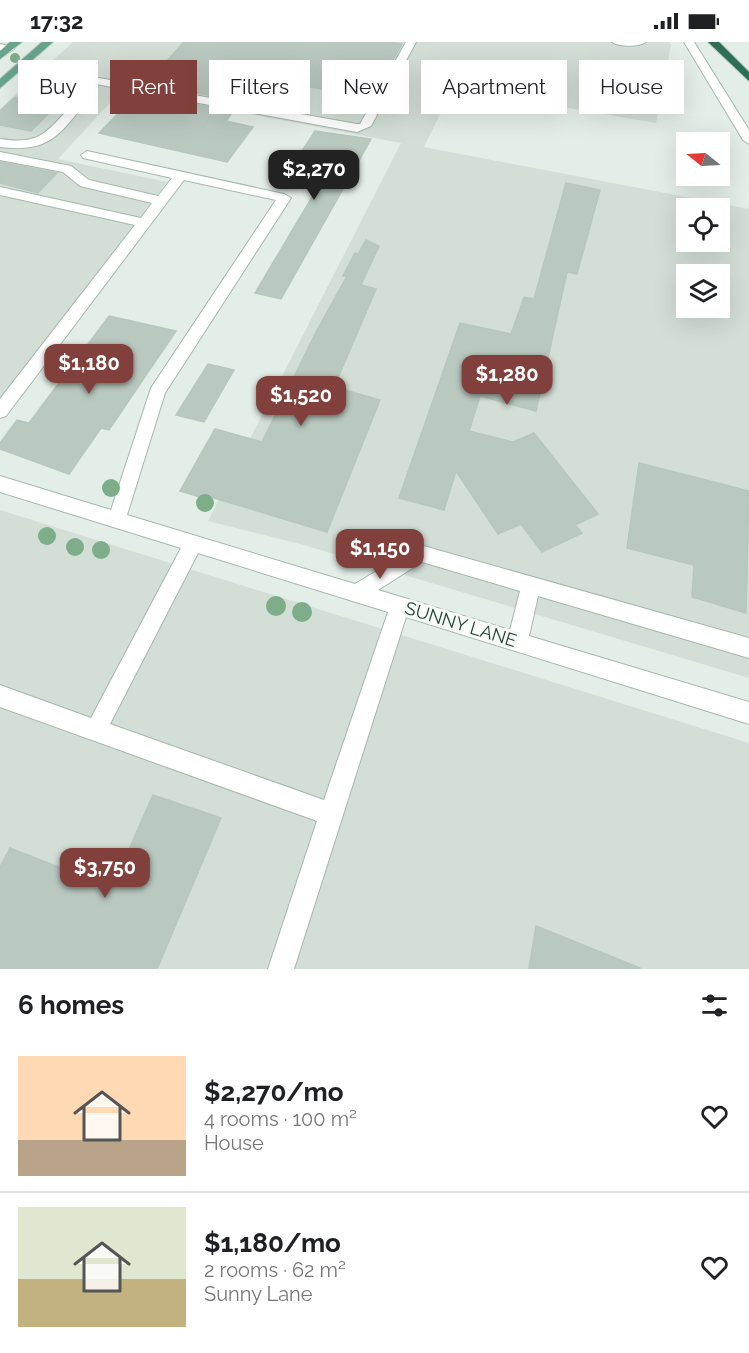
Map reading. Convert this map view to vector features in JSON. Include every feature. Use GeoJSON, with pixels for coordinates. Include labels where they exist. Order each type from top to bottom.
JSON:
{"type":"FeatureCollection","features":[{"type":"Feature","properties":{"kind":"highway"},"geometry":{"type":"LineString","coordinates":[[712,42],[749,78]]}},
{"type":"Feature","properties":{"kind":"main road"},"geometry":{"type":"LineString","coordinates":[[26,60],[37,47],[48,42]]}},
{"type":"Feature","properties":{"kind":"main road"},"geometry":{"type":"LineString","coordinates":[[0,85],[18,69]]}},
{"type":"Feature","properties":{"kind":"street"},"geometry":{"type":"LineString","coordinates":[[98,81],[357,128],[365,126],[411,42]]}},
{"type":"Feature","properties":{"kind":"street"},"geometry":{"type":"LineString","coordinates":[[617,42],[639,43],[644,49],[644,55]]}},
{"type":"Feature","properties":{"kind":"street"},"geometry":{"type":"LineString","coordinates":[[687,43],[749,140]]}},
{"type":"Feature","properties":{"kind":"street"},"geometry":{"type":"LineString","coordinates":[[0,143],[26,148],[43,143],[70,114]]}},
{"type":"Feature","properties":{"kind":"street"},"geometry":{"type":"LineString","coordinates":[[87,155],[284,198],[157,392],[117,519]]}},
{"type":"Feature","properties":{"kind":"street"},"geometry":{"type":"LineString","coordinates":[[0,156],[67,169],[85,183],[161,201]]}},
{"type":"Feature","properties":{"kind":"street"},"geometry":{"type":"LineString","coordinates":[[0,411],[181,176]]}},
{"type":"Feature","properties":{"kind":"street"},"geometry":{"type":"LineString","coordinates":[[0,191],[145,223]]}},
{"type":"Feature","properties":{"kind":"street","name":"SUNNY LANE"},"geometry":{"type":"LineString","coordinates":[[0,484],[749,713]]}},
{"type":"Feature","properties":{"kind":"street"},"geometry":{"type":"LineString","coordinates":[[96,730],[193,543]]}},
{"type":"Feature","properties":{"kind":"street"},"geometry":{"type":"LineString","coordinates":[[357,593],[420,553],[531,587],[749,648]]}},
{"type":"Feature","properties":{"kind":"street"},"geometry":{"type":"LineString","coordinates":[[517,642],[531,587]]}},
{"type":"Feature","properties":{"kind":"street"},"geometry":{"type":"LineString","coordinates":[[281,969],[400,606]]}},
{"type":"Feature","properties":{"kind":"street"},"geometry":{"type":"LineString","coordinates":[[0,696],[331,814]]}},
{"type":"Feature","properties":{"kind":"shaded area"},"geometry":{"type":"Polygon","coordinates":[[[73,42],[669,42],[671,45],[668,60],[579,60],[579,110],[567,108],[567,60],[421,60],[421,114],[440,114],[424,147],[691,198],[676,198],[676,252],[730,252],[730,205],[749,209],[749,678],[304,545],[208,521],[401,143],[248,114],[310,114],[310,60],[209,60],[209,107],[197,104],[197,60],[110,60],[110,103],[58,159],[167,182],[0,400],[0,109],[18,92],[18,114],[98,114],[98,60],[53,60],[73,42]]]}},
{"type":"Feature","properties":{"kind":"shaded area"},"geometry":{"type":"Polygon","coordinates":[[[604,114],[658,114],[656,123],[604,114]]]}},
{"type":"Feature","properties":{"kind":"shaded area"},"geometry":{"type":"Polygon","coordinates":[[[0,510],[749,743],[749,969],[0,969],[0,510]]]}},
{"type":"Feature","properties":{"kind":"building"},"geometry":{"type":"Polygon","coordinates":[[[184,42],[391,42],[402,44],[393,60],[322,60],[322,89],[310,87],[310,60],[209,60],[209,95],[197,93],[197,60],[168,60],[184,42]]]}},
{"type":"Feature","properties":{"kind":"building"},"geometry":{"type":"Polygon","coordinates":[[[15,97],[18,98],[18,114],[48,114],[31,131],[0,125],[0,111],[15,97]]]}},
{"type":"Feature","properties":{"kind":"building"},"geometry":{"type":"Polygon","coordinates":[[[197,105],[209,107],[209,114],[231,114],[226,121],[253,127],[227,162],[99,133],[118,114],[197,114],[197,105]]]}},
{"type":"Feature","properties":{"kind":"building"},"geometry":{"type":"Polygon","coordinates":[[[315,131],[371,139],[281,299],[255,293],[321,182],[286,175],[315,131]]]}},
{"type":"Feature","properties":{"kind":"building"},"geometry":{"type":"Polygon","coordinates":[[[0,162],[57,173],[38,193],[0,183],[0,162]]]}},
{"type":"Feature","properties":{"kind":"building"},"geometry":{"type":"Polygon","coordinates":[[[566,183],[600,190],[577,274],[567,272],[536,411],[480,396],[469,431],[513,442],[534,433],[598,514],[575,525],[582,533],[542,552],[521,524],[498,534],[456,471],[444,510],[399,498],[460,323],[511,334],[524,297],[534,299],[566,183]]]}},
{"type":"Feature","properties":{"kind":"building"},"geometry":{"type":"Polygon","coordinates":[[[366,240],[379,246],[361,285],[376,289],[334,387],[380,400],[327,532],[211,497],[210,500],[180,491],[215,429],[262,442],[316,332],[347,276],[343,276],[355,253],[358,254],[366,240]]]}},
{"type":"Feature","properties":{"kind":"building"},"geometry":{"type":"Polygon","coordinates":[[[109,316],[176,331],[109,430],[101,428],[69,474],[0,449],[0,443],[17,420],[29,423],[109,316]]]}},
{"type":"Feature","properties":{"kind":"building"},"geometry":{"type":"Polygon","coordinates":[[[208,364],[234,370],[204,422],[176,415],[208,364]]]}},
{"type":"Feature","properties":{"kind":"building"},"geometry":{"type":"Polygon","coordinates":[[[639,463],[749,491],[746,613],[692,597],[694,565],[627,548],[639,463]]]}},
{"type":"Feature","properties":{"kind":"building"},"geometry":{"type":"Polygon","coordinates":[[[153,795],[221,818],[157,969],[0,969],[0,867],[10,848],[112,888],[153,795]]]}},
{"type":"Feature","properties":{"kind":"building"},"geometry":{"type":"Polygon","coordinates":[[[536,926],[640,968],[640,969],[529,969],[536,926]]]}}]}
